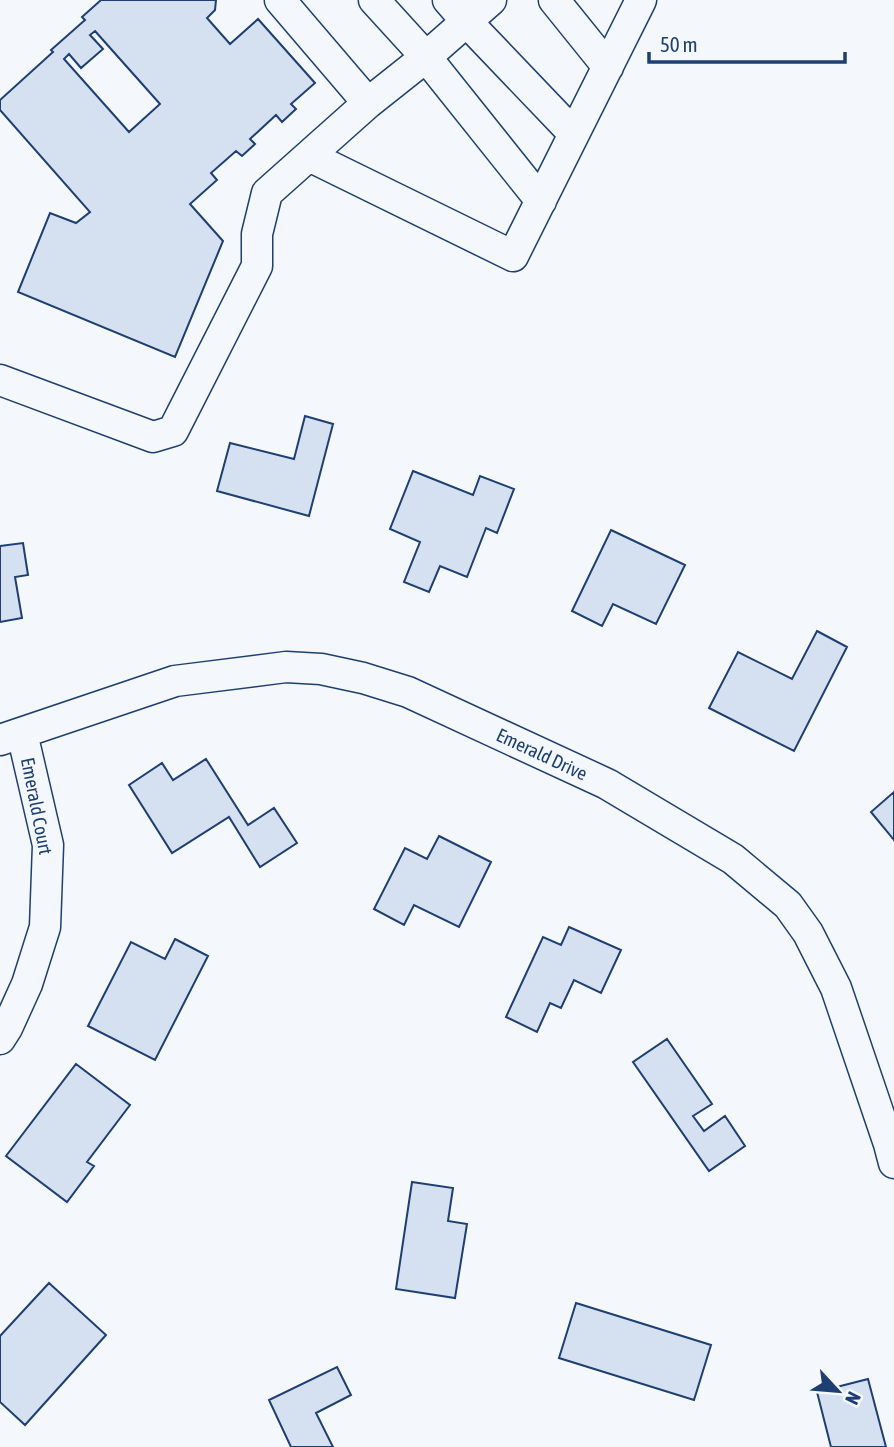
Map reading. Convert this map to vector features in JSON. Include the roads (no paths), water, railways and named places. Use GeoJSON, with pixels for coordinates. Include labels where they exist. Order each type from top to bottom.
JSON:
{"type":"FeatureCollection","features":[{"type":"Feature","properties":{"kind":"street"},"geometry":{"type":"LineString","coordinates":[[280,0],[369,103]]}},
{"type":"Feature","properties":{"kind":"street"},"geometry":{"type":"LineString","coordinates":[[374,0],[426,57],[541,201]]}},
{"type":"Feature","properties":{"kind":"street"},"geometry":{"type":"LineString","coordinates":[[0,380],[153,437],[173,431],[257,266],[257,234],[267,193],[426,57],[458,11],[491,0]]}},
{"type":"Feature","properties":{"kind":"street"},"geometry":{"type":"LineString","coordinates":[[554,0],[608,67]]}},
{"type":"Feature","properties":{"kind":"street"},"geometry":{"type":"LineString","coordinates":[[309,156],[513,256],[641,0]]}},
{"type":"Feature","properties":{"kind":"street"},"geometry":{"type":"LineString","coordinates":[[458,11],[574,134]]}},
{"type":"Feature","properties":{"kind":"street","name":"Emerald Drive"},"geometry":{"type":"LineString","coordinates":[[11,736],[175,681],[286,667],[321,669],[408,692],[607,784],[733,859],[788,905],[808,933],[836,988],[894,1163]]}},
{"type":"Feature","properties":{"kind":"street","name":"Emerald Court"},"geometry":{"type":"LineString","coordinates":[[0,1039],[27,984],[45,927],[48,845],[11,736]]}}]}
